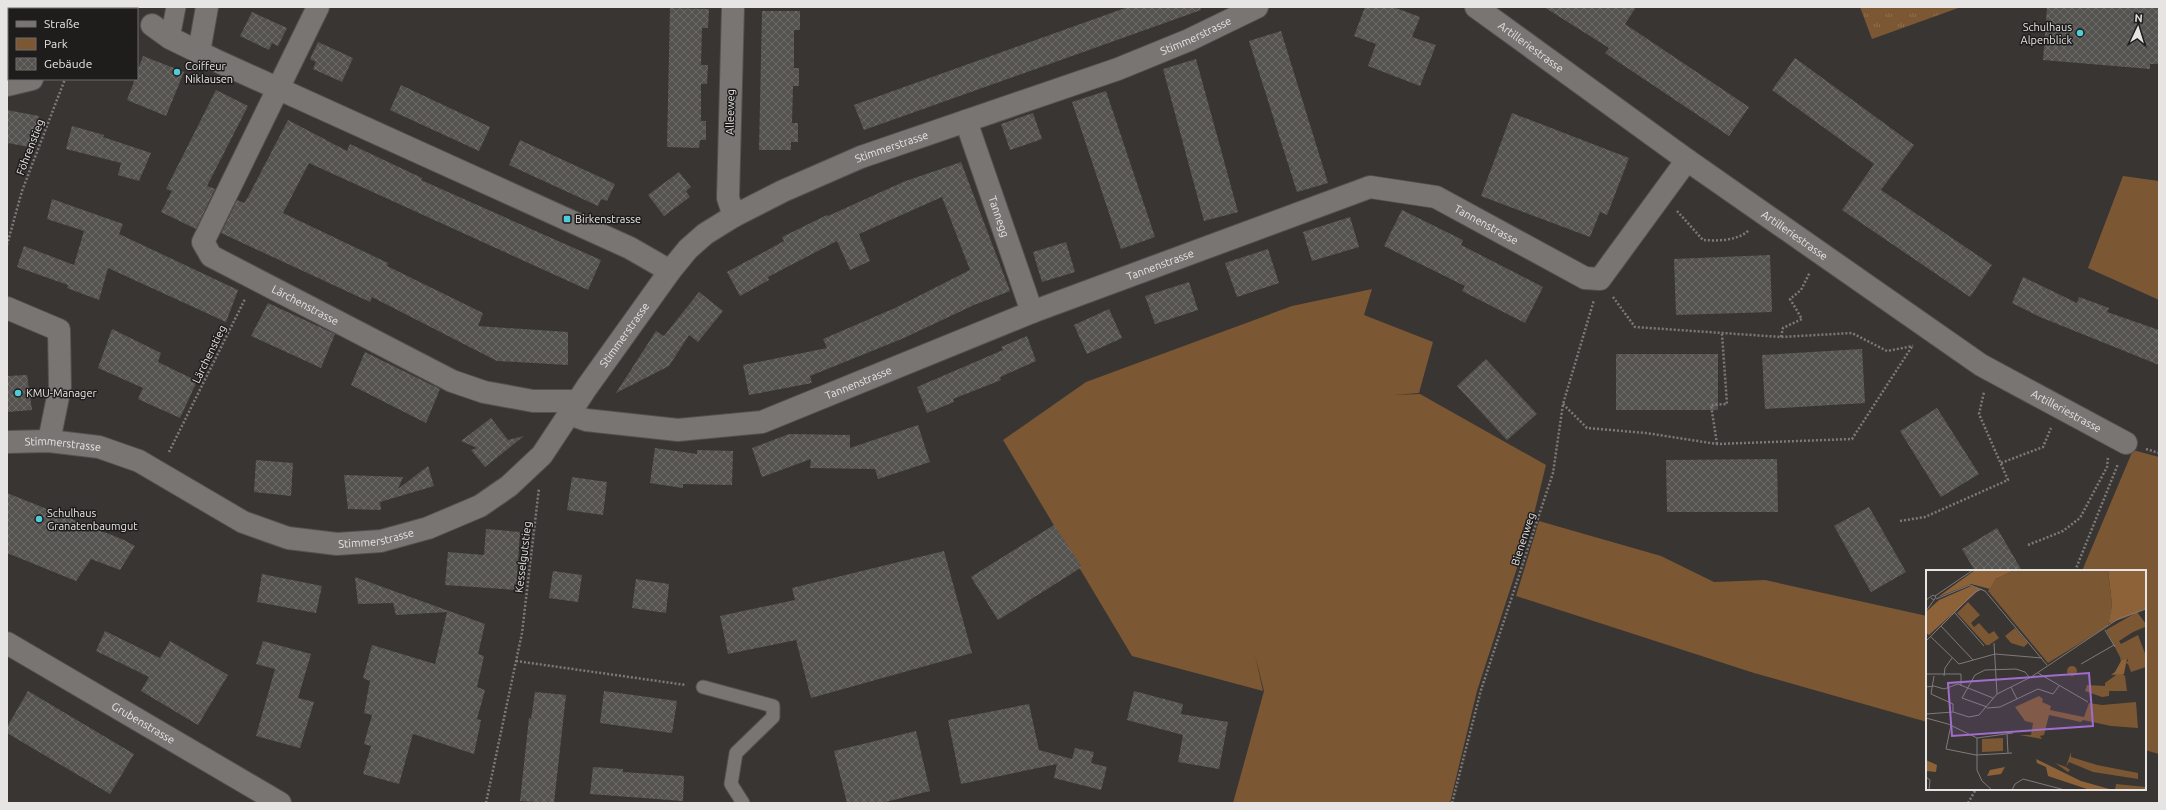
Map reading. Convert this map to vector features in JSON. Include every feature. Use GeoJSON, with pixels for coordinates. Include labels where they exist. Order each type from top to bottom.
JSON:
{"type":"FeatureCollection","features":[{"type":"Feature","properties":{"kind":"street"},"geometry":{"type":"LineString","coordinates":[[170,38],[176,7]]}},
{"type":"Feature","properties":{"kind":"street"},"geometry":{"type":"LineString","coordinates":[[198,52],[207,7]]}},
{"type":"Feature","properties":{"kind":"street"},"geometry":{"type":"LineString","coordinates":[[277,88],[318,7]]}},
{"type":"Feature","properties":{"kind":"street","name":"Alleeweg"},"geometry":{"type":"LineString","coordinates":[[733,7],[728,198],[734,216]]}},
{"type":"Feature","properties":{"kind":"street","name":"Stimmerstrasse"},"geometry":{"type":"LineString","coordinates":[[7,442],[49,441],[106,449],[139,461],[243,522],[288,538],[337,544],[380,541],[428,528],[462,515],[509,486],[542,455],[573,408],[670,271],[699,238],[734,216],[783,191],[861,157],[1118,69],[1189,40],[1257,7]]}},
{"type":"Feature","properties":{"kind":"street","name":"Artilleriestrasse"},"geometry":{"type":"LineString","coordinates":[[1476,7],[1687,160],[1990,370],[2119,439]]}},
{"type":"Feature","properties":{"kind":"street"},"geometry":{"type":"LineString","coordinates":[[148,19],[170,38],[198,52],[630,248],[670,271]]}},
{"type":"Feature","properties":{"kind":"street"},"geometry":{"type":"LineString","coordinates":[[7,85],[28,80]]}},
{"type":"Feature","properties":{"kind":"street","name":"Lärchenstrasse"},"geometry":{"type":"LineString","coordinates":[[277,88],[203,242],[211,256],[452,380],[484,392],[573,408]]}},
{"type":"Feature","properties":{"kind":"street","name":"Tannegg"},"geometry":{"type":"LineString","coordinates":[[966,121],[1032,312]]}},
{"type":"Feature","properties":{"kind":"street"},"geometry":{"type":"LineString","coordinates":[[1600,279],[1687,160]]}},
{"type":"Feature","properties":{"kind":"street","name":"Tannenstrasse"},"geometry":{"type":"LineString","coordinates":[[573,408],[586,420],[678,430],[762,422],[1032,312],[1370,187],[1436,197],[1585,278],[1600,279]]}},
{"type":"Feature","properties":{"kind":"street"},"geometry":{"type":"LineString","coordinates":[[7,308],[59,330],[60,387],[49,441]]}},
{"type":"Feature","properties":{"kind":"street","name":"Grubenstrasse"},"geometry":{"type":"LineString","coordinates":[[7,643],[280,803]]}},
{"type":"Feature","properties":{"kind":"lane"},"geometry":{"type":"LineString","coordinates":[[703,687],[773,706],[773,717],[736,753],[731,784],[743,803]]}},
{"type":"Feature","properties":{"kind":"path","name":"Föhrenstieg"},"geometry":{"type":"LineString","coordinates":[[7,245],[22,191],[65,80]]}},
{"type":"Feature","properties":{"kind":"path"},"geometry":{"type":"LineString","coordinates":[[1662,195],[1703,240],[1715,241],[1743,236],[1764,213]]}},
{"type":"Feature","properties":{"kind":"path"},"geometry":{"type":"LineString","coordinates":[[1781,337],[1783,328],[1802,319],[1790,299],[1801,290],[1819,252]]}},
{"type":"Feature","properties":{"kind":"path","name":"Lärchenstieg"},"geometry":{"type":"LineString","coordinates":[[177,437],[255,279]]}},
{"type":"Feature","properties":{"kind":"path"},"geometry":{"type":"LineString","coordinates":[[1600,279],[1635,327],[1781,337],[1852,333],[1887,351],[1913,346]]}},
{"type":"Feature","properties":{"kind":"path","name":"Bienenweg"},"geometry":{"type":"LineString","coordinates":[[1452,803],[1481,690],[1553,473],[1563,404],[1600,279]]}},
{"type":"Feature","properties":{"kind":"path"},"geometry":{"type":"LineString","coordinates":[[1563,404],[1587,428],[1646,433],[1717,444],[1852,439],[1926,326]]}},
{"type":"Feature","properties":{"kind":"path"},"geometry":{"type":"LineString","coordinates":[[1717,444],[1711,406],[1727,404],[1722,334]]}},
{"type":"Feature","properties":{"kind":"path"},"geometry":{"type":"LineString","coordinates":[[1900,521],[1925,517],[2008,480],[1979,414],[1990,370]]}},
{"type":"Feature","properties":{"kind":"path"},"geometry":{"type":"LineString","coordinates":[[2001,463],[2043,447],[2059,407]]}},
{"type":"Feature","properties":{"kind":"path"},"geometry":{"type":"LineString","coordinates":[[2028,545],[2063,531],[2080,518],[2107,467],[2119,439]]}},
{"type":"Feature","properties":{"kind":"path"},"geometry":{"type":"LineString","coordinates":[[2075,570],[2119,439]]}},
{"type":"Feature","properties":{"kind":"path","name":"Kesselgutstieg"},"geometry":{"type":"LineString","coordinates":[[486,803],[523,625],[542,455]]}},
{"type":"Feature","properties":{"kind":"path"},"geometry":{"type":"LineString","coordinates":[[516,661],[703,687]]}},
{"type":"Feature","properties":{"kind":"path"},"geometry":{"type":"LineString","coordinates":[[1968,803],[1975,790]]}},
{"type":"Feature","properties":{"kind":"green space"},"geometry":{"type":"Polygon","coordinates":[[[1860,7],[1961,7],[1872,39],[1860,7]]]}},
{"type":"Feature","properties":{"kind":"green space"},"geometry":{"type":"Polygon","coordinates":[[[2123,176],[2159,181],[2159,300],[2088,268],[2123,176]]]}},
{"type":"Feature","properties":{"kind":"green space"},"geometry":{"type":"Polygon","coordinates":[[[1372,289],[1364,315],[1433,342],[1419,393],[1393,395],[1420,394],[1546,465],[1532,522],[1477,691],[1450,803],[1233,803],[1264,691],[1255,655],[1263,691],[1132,656],[1003,440],[1086,382],[1292,306],[1372,289]]]}},
{"type":"Feature","properties":{"kind":"green space"},"geometry":{"type":"Polygon","coordinates":[[[2133,450],[2159,457],[2159,754],[2146,750],[2146,570],[2082,570],[2133,450]]]}},
{"type":"Feature","properties":{"kind":"green space"},"geometry":{"type":"Polygon","coordinates":[[[1539,521],[1661,556],[1714,582],[1765,580],[1926,616],[1926,722],[1754,673],[1516,596],[1539,521]]]}},
{"type":"Feature","properties":{"kind":"building"},"geometry":{"type":"Polygon","coordinates":[[[1128,7],[1200,7],[1201,10],[864,130],[854,105],[1128,7]]]}},
{"type":"Feature","properties":{"kind":"building"},"geometry":{"type":"Polygon","coordinates":[[[1365,7],[1393,7],[1420,17],[1412,37],[1436,45],[1420,86],[1368,66],[1376,44],[1354,36],[1365,7]]]}},
{"type":"Feature","properties":{"kind":"building"},"geometry":{"type":"Polygon","coordinates":[[[1544,7],[1636,7],[1625,24],[1749,107],[1729,136],[1605,53],[1609,48],[1544,7]]]}},
{"type":"Feature","properties":{"kind":"building","name":"Schulhaus Alpenblick"},"geometry":{"type":"Polygon","coordinates":[[[2047,7],[2159,7],[2159,64],[2150,64],[2150,69],[2043,60],[2047,7]]]}},
{"type":"Feature","properties":{"kind":"building"},"geometry":{"type":"Polygon","coordinates":[[[670,8],[709,9],[708,28],[702,28],[701,65],[708,65],[707,84],[701,84],[701,121],[706,121],[706,140],[700,140],[699,148],[667,147],[670,8]]]}},
{"type":"Feature","properties":{"kind":"building"},"geometry":{"type":"Polygon","coordinates":[[[762,11],[800,11],[800,30],[794,30],[794,68],[799,68],[799,86],[793,86],[792,123],[798,123],[798,142],[791,142],[791,150],[759,150],[762,11]]]}},
{"type":"Feature","properties":{"kind":"building"},"geometry":{"type":"Polygon","coordinates":[[[252,12],[287,28],[278,46],[272,43],[269,50],[240,36],[252,12]]]}},
{"type":"Feature","properties":{"kind":"building"},"geometry":{"type":"Polygon","coordinates":[[[1281,31],[1328,183],[1297,192],[1249,41],[1281,31]]]}},
{"type":"Feature","properties":{"kind":"building"},"geometry":{"type":"Polygon","coordinates":[[[318,42],[353,58],[342,82],[313,69],[316,62],[310,59],[318,42]]]}},
{"type":"Feature","properties":{"kind":"building"},"geometry":{"type":"Polygon","coordinates":[[[143,56],[184,72],[166,116],[127,100],[135,80],[138,80],[138,69],[143,56]]]}},
{"type":"Feature","properties":{"kind":"building"},"geometry":{"type":"Polygon","coordinates":[[[1795,58],[1914,145],[1881,190],[1992,265],[1970,297],[1842,210],[1874,164],[1772,90],[1795,58]]]}},
{"type":"Feature","properties":{"kind":"building"},"geometry":{"type":"Polygon","coordinates":[[[1196,59],[1238,212],[1204,221],[1163,69],[1196,59]]]}},
{"type":"Feature","properties":{"kind":"building"},"geometry":{"type":"Polygon","coordinates":[[[401,85],[490,127],[479,151],[390,110],[401,85]]]}},
{"type":"Feature","properties":{"kind":"building"},"geometry":{"type":"Polygon","coordinates":[[[216,90],[248,106],[207,186],[215,189],[196,229],[161,212],[172,191],[166,189],[216,90]]]}},
{"type":"Feature","properties":{"kind":"building"},"geometry":{"type":"Polygon","coordinates":[[[1106,91],[1155,237],[1121,249],[1072,102],[1106,91]]]}},
{"type":"Feature","properties":{"kind":"building"},"geometry":{"type":"Polygon","coordinates":[[[7,110],[39,116],[36,148],[7,143],[7,110]]]}},
{"type":"Feature","properties":{"kind":"building"},"geometry":{"type":"Polygon","coordinates":[[[1033,113],[1042,139],[1010,150],[1001,124],[1033,113]]]}},
{"type":"Feature","properties":{"kind":"building"},"geometry":{"type":"Polygon","coordinates":[[[1512,113],[1629,158],[1607,215],[1600,212],[1590,237],[1481,196],[1512,113]]]}},
{"type":"Feature","properties":{"kind":"building"},"geometry":{"type":"Polygon","coordinates":[[[288,120],[347,151],[350,144],[422,178],[421,180],[601,260],[588,290],[309,163],[283,213],[388,263],[387,266],[483,313],[478,326],[568,332],[568,365],[497,361],[372,297],[370,302],[221,233],[237,200],[244,203],[248,197],[288,120]]]}},
{"type":"Feature","properties":{"kind":"building"},"geometry":{"type":"Polygon","coordinates":[[[72,126],[104,135],[103,137],[151,153],[139,181],[118,175],[121,163],[66,149],[72,126]]]}},
{"type":"Feature","properties":{"kind":"building"},"geometry":{"type":"Polygon","coordinates":[[[520,140],[615,184],[607,201],[601,199],[598,206],[509,165],[520,140]]]}},
{"type":"Feature","properties":{"kind":"building"},"geometry":{"type":"Polygon","coordinates":[[[961,162],[1010,291],[974,305],[904,338],[810,376],[812,383],[749,395],[743,365],[827,348],[823,339],[895,308],[970,270],[942,197],[859,234],[870,261],[850,270],[837,241],[768,277],[769,280],[740,296],[727,272],[784,241],[782,237],[827,215],[828,216],[903,182],[961,162]]]}},
{"type":"Feature","properties":{"kind":"building"},"geometry":{"type":"Polygon","coordinates":[[[679,172],[691,187],[686,191],[690,197],[664,216],[648,195],[679,172]]]}},
{"type":"Feature","properties":{"kind":"building"},"geometry":{"type":"Polygon","coordinates":[[[52,199],[123,224],[119,234],[238,290],[226,322],[108,268],[99,300],[67,288],[68,285],[17,267],[24,246],[74,265],[84,231],[47,219],[52,199]]]}},
{"type":"Feature","properties":{"kind":"building"},"geometry":{"type":"Polygon","coordinates":[[[1402,210],[1463,240],[1461,245],[1543,287],[1525,323],[1462,291],[1465,286],[1384,246],[1402,210]]]}},
{"type":"Feature","properties":{"kind":"building"},"geometry":{"type":"Polygon","coordinates":[[[1350,217],[1359,247],[1312,261],[1303,232],[1350,217]]]}},
{"type":"Feature","properties":{"kind":"building"},"geometry":{"type":"Polygon","coordinates":[[[1066,242],[1075,272],[1042,282],[1033,252],[1066,242]]]}},
{"type":"Feature","properties":{"kind":"building"},"geometry":{"type":"Polygon","coordinates":[[[1268,249],[1279,283],[1237,297],[1225,263],[1268,249]]]}},
{"type":"Feature","properties":{"kind":"building"},"geometry":{"type":"Polygon","coordinates":[[[1770,255],[1772,312],[1676,315],[1674,259],[1770,255]]]}},
{"type":"Feature","properties":{"kind":"building"},"geometry":{"type":"Polygon","coordinates":[[[2023,277],[2077,303],[2079,297],[2109,308],[2107,312],[2159,330],[2159,365],[2040,317],[2012,303],[2023,277]]]}},
{"type":"Feature","properties":{"kind":"building"},"geometry":{"type":"Polygon","coordinates":[[[1189,282],[1198,310],[1155,324],[1145,296],[1189,282]]]}},
{"type":"Feature","properties":{"kind":"building"},"geometry":{"type":"Polygon","coordinates":[[[699,292],[723,311],[698,342],[689,335],[669,366],[616,393],[656,331],[664,336],[699,292]]]}},
{"type":"Feature","properties":{"kind":"building"},"geometry":{"type":"Polygon","coordinates":[[[268,303],[335,334],[321,368],[251,336],[268,303]]]}},
{"type":"Feature","properties":{"kind":"building"},"geometry":{"type":"Polygon","coordinates":[[[1109,309],[1122,338],[1087,354],[1074,325],[1109,309]]]}},
{"type":"Feature","properties":{"kind":"building"},"geometry":{"type":"Polygon","coordinates":[[[112,329],[161,353],[158,362],[197,381],[180,418],[138,399],[143,388],[98,368],[112,329]]]}},
{"type":"Feature","properties":{"kind":"building"},"geometry":{"type":"Polygon","coordinates":[[[1027,336],[1036,361],[1000,377],[1001,380],[953,399],[954,402],[927,413],[917,387],[1003,350],[1001,347],[1027,336]]]}},
{"type":"Feature","properties":{"kind":"building"},"geometry":{"type":"Polygon","coordinates":[[[1862,349],[1865,403],[1765,409],[1762,355],[1862,349]]]}},
{"type":"Feature","properties":{"kind":"building"},"geometry":{"type":"Polygon","coordinates":[[[365,352],[440,389],[426,423],[351,385],[365,352]]]}},
{"type":"Feature","properties":{"kind":"building"},"geometry":{"type":"Polygon","coordinates":[[[1616,354],[1718,354],[1718,410],[1616,410],[1616,354]]]}},
{"type":"Feature","properties":{"kind":"building"},"geometry":{"type":"Polygon","coordinates":[[[1486,359],[1537,414],[1507,440],[1457,386],[1486,359]]]}},
{"type":"Feature","properties":{"kind":"building","name":"KMU-Manager"},"geometry":{"type":"Polygon","coordinates":[[[27,375],[32,410],[7,412],[7,376],[27,375]]]}},
{"type":"Feature","properties":{"kind":"building"},"geometry":{"type":"Polygon","coordinates":[[[1937,408],[1979,474],[1941,497],[1900,431],[1937,408]]]}},
{"type":"Feature","properties":{"kind":"building"},"geometry":{"type":"Polygon","coordinates":[[[491,418],[508,440],[524,436],[485,467],[471,450],[477,448],[461,441],[491,418]]]}},
{"type":"Feature","properties":{"kind":"building"},"geometry":{"type":"Polygon","coordinates":[[[918,425],[930,462],[878,479],[875,469],[810,468],[811,459],[762,477],[752,448],[789,434],[850,435],[850,448],[918,425]]]}},
{"type":"Feature","properties":{"kind":"building"},"geometry":{"type":"Polygon","coordinates":[[[655,448],[697,454],[697,450],[733,451],[732,485],[683,484],[683,488],[650,483],[655,448]]]}},
{"type":"Feature","properties":{"kind":"building"},"geometry":{"type":"Polygon","coordinates":[[[1777,459],[1778,512],[1667,512],[1666,460],[1777,459]]]}},
{"type":"Feature","properties":{"kind":"building"},"geometry":{"type":"Polygon","coordinates":[[[256,460],[293,463],[291,496],[254,492],[256,460]]]}},
{"type":"Feature","properties":{"kind":"building"},"geometry":{"type":"Polygon","coordinates":[[[428,466],[434,486],[380,502],[381,510],[348,509],[344,475],[403,477],[398,489],[428,466]]]}},
{"type":"Feature","properties":{"kind":"building"},"geometry":{"type":"Polygon","coordinates":[[[572,477],[607,482],[603,515],[567,510],[572,477]]]}},
{"type":"Feature","properties":{"kind":"building","name":"Schulhaus Granatenbaumgut"},"geometry":{"type":"Polygon","coordinates":[[[7,493],[124,540],[135,546],[120,570],[91,559],[76,581],[7,553],[7,493]]]}},
{"type":"Feature","properties":{"kind":"building"},"geometry":{"type":"Polygon","coordinates":[[[1869,507],[1906,572],[1871,592],[1834,526],[1869,507]]]}},
{"type":"Feature","properties":{"kind":"building"},"geometry":{"type":"Polygon","coordinates":[[[1054,525],[1082,567],[998,620],[971,577],[1054,525]]]}},
{"type":"Feature","properties":{"kind":"building"},"geometry":{"type":"Polygon","coordinates":[[[1997,528],[2021,570],[1974,570],[1962,549],[1997,528]]]}},
{"type":"Feature","properties":{"kind":"building"},"geometry":{"type":"Polygon","coordinates":[[[486,529],[520,532],[516,590],[445,585],[448,552],[484,555],[486,529]]]}},
{"type":"Feature","properties":{"kind":"building"},"geometry":{"type":"Polygon","coordinates":[[[944,551],[972,653],[811,698],[796,640],[728,654],[720,616],[795,600],[792,588],[944,551]]]}},
{"type":"Feature","properties":{"kind":"building"},"geometry":{"type":"Polygon","coordinates":[[[553,571],[582,575],[578,602],[549,598],[553,571]]]}},
{"type":"Feature","properties":{"kind":"building"},"geometry":{"type":"Polygon","coordinates":[[[262,574],[322,586],[316,613],[257,602],[262,574]]]}},
{"type":"Feature","properties":{"kind":"building"},"geometry":{"type":"Polygon","coordinates":[[[355,577],[485,624],[478,654],[484,656],[477,687],[485,690],[477,719],[481,720],[474,754],[413,734],[399,784],[363,774],[371,746],[364,744],[372,715],[364,713],[370,681],[363,678],[372,645],[435,664],[447,612],[396,615],[393,603],[358,604],[355,577]]]}},
{"type":"Feature","properties":{"kind":"building"},"geometry":{"type":"Polygon","coordinates":[[[636,579],[669,584],[666,613],[632,608],[636,579]]]}},
{"type":"Feature","properties":{"kind":"building"},"geometry":{"type":"Polygon","coordinates":[[[105,631],[160,658],[170,641],[228,675],[198,725],[141,691],[149,677],[96,651],[105,631]]]}},
{"type":"Feature","properties":{"kind":"building"},"geometry":{"type":"Polygon","coordinates":[[[263,641],[311,654],[298,698],[314,702],[300,748],[256,736],[275,669],[256,664],[263,641]]]}},
{"type":"Feature","properties":{"kind":"building"},"geometry":{"type":"Polygon","coordinates":[[[28,691],[134,754],[110,794],[7,733],[7,727],[28,691]]]}},
{"type":"Feature","properties":{"kind":"building"},"geometry":{"type":"Polygon","coordinates":[[[604,691],[677,701],[672,733],[600,723],[604,691]]]}},
{"type":"Feature","properties":{"kind":"building"},"geometry":{"type":"Polygon","coordinates":[[[1134,691],[1183,704],[1181,714],[1228,722],[1219,769],[1178,762],[1183,735],[1127,720],[1134,691]]]}},
{"type":"Feature","properties":{"kind":"building"},"geometry":{"type":"Polygon","coordinates":[[[535,692],[566,695],[554,803],[520,801],[529,718],[531,719],[535,692]]]}},
{"type":"Feature","properties":{"kind":"building"},"geometry":{"type":"Polygon","coordinates":[[[1029,704],[1039,750],[1072,759],[1075,748],[1094,752],[1091,763],[1107,767],[1101,790],[1054,778],[1057,764],[961,784],[948,720],[1029,704]]]}},
{"type":"Feature","properties":{"kind":"building"},"geometry":{"type":"Polygon","coordinates":[[[916,731],[930,791],[881,803],[847,803],[834,751],[916,731]]]}},
{"type":"Feature","properties":{"kind":"building"},"geometry":{"type":"Polygon","coordinates":[[[593,767],[623,769],[623,772],[684,776],[683,801],[590,794],[593,767]]]}},
{"type":"Feature","properties":{"kind":"place","name":"Schulhaus Alpenblick"},"geometry":{"type":"Point","coordinates":[2080,33]}},
{"type":"Feature","properties":{"kind":"place","name":"Coiffeur Niklausen"},"geometry":{"type":"Point","coordinates":[177,72]}},
{"type":"Feature","properties":{"kind":"place","name":"Birkenstrasse"},"geometry":{"type":"Point","coordinates":[567,219]}},
{"type":"Feature","properties":{"kind":"place","name":"KMU-Manager"},"geometry":{"type":"Point","coordinates":[18,393]}},
{"type":"Feature","properties":{"kind":"place","name":"Schulhaus Granatenbaumgut"},"geometry":{"type":"Point","coordinates":[39,519]}}]}
